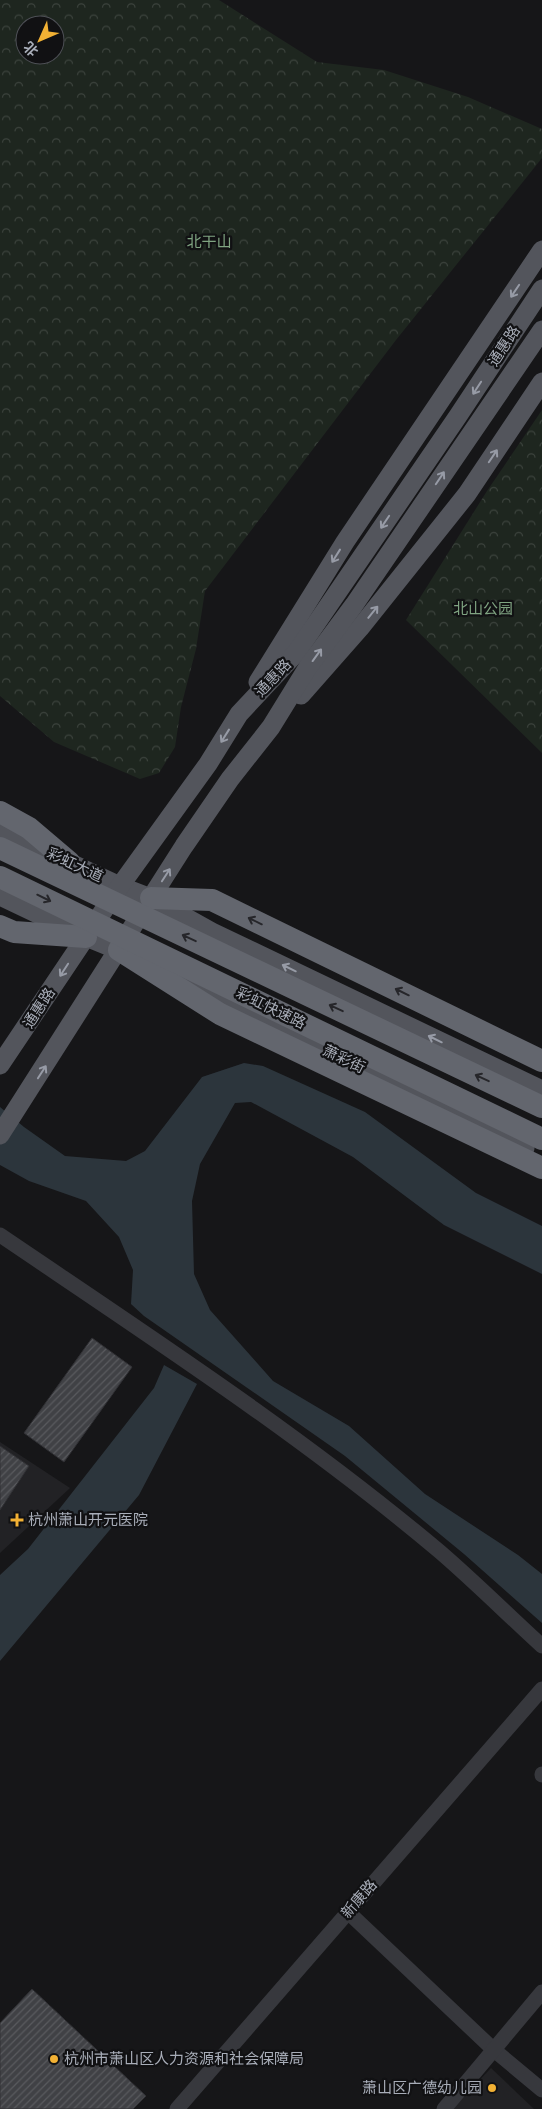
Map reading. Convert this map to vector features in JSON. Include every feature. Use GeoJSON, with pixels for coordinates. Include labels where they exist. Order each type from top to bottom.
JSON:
{"type":"FeatureCollection","features":[{"type":"Feature","properties":{"kind":"highway"},"geometry":{"type":"LineString","coordinates":[[0,812],[29,828],[69,862]]}},
{"type":"Feature","properties":{"kind":"highway","name":"彩虹快速路"},"geometry":{"type":"LineString","coordinates":[[0,848],[542,1107]]}},
{"type":"Feature","properties":{"kind":"highway","name":"彩虹快速路"},"geometry":{"type":"LineString","coordinates":[[0,877],[542,1139]]}},
{"type":"Feature","properties":{"kind":"highway"},"geometry":{"type":"LineString","coordinates":[[151,898],[212,900],[533,1057]]}},
{"type":"Feature","properties":{"kind":"highway"},"geometry":{"type":"LineString","coordinates":[[0,926],[14,932],[86,937]]}},
{"type":"Feature","properties":{"kind":"highway"},"geometry":{"type":"LineString","coordinates":[[119,950],[220,1014],[542,1168]]}},
{"type":"Feature","properties":{"kind":"main road"},"geometry":{"type":"LineString","coordinates":[[239,714],[345,542],[542,250]]}},
{"type":"Feature","properties":{"kind":"main road","name":"通惠路"},"geometry":{"type":"LineString","coordinates":[[0,1064],[120,886],[208,764],[239,714],[296,653],[458,416],[542,289]]}},
{"type":"Feature","properties":{"kind":"main road","name":"通惠路"},"geometry":{"type":"LineString","coordinates":[[1,1133],[151,898],[230,779],[271,727],[308,667],[354,605],[542,330]]}},
{"type":"Feature","properties":{"kind":"main road"},"geometry":{"type":"LineString","coordinates":[[271,727],[360,628],[467,494],[542,382]]}},
{"type":"Feature","properties":{"kind":"main road","name":"彩虹大道"},"geometry":{"type":"LineString","coordinates":[[0,830],[120,886],[151,898]]}},
{"type":"Feature","properties":{"kind":"main road"},"geometry":{"type":"LineString","coordinates":[[0,896],[86,937],[119,950]]}},
{"type":"Feature","properties":{"kind":"main road"},"geometry":{"type":"LineString","coordinates":[[151,898],[212,932],[542,1090]]}},
{"type":"Feature","properties":{"kind":"main road","name":"萧彩街"},"geometry":{"type":"LineString","coordinates":[[119,950],[542,1156]]}},
{"type":"Feature","properties":{"kind":"street"},"geometry":{"type":"LineString","coordinates":[[0,1234],[204,1374],[326,1462],[439,1552],[542,1646]]}},
{"type":"Feature","properties":{"kind":"street","name":"新康路"},"geometry":{"type":"LineString","coordinates":[[177,2109],[542,1689]]}},
{"type":"Feature","properties":{"kind":"street"},"geometry":{"type":"LineString","coordinates":[[348,1912],[494,2050],[542,2090]]}},
{"type":"Feature","properties":{"kind":"street"},"geometry":{"type":"LineString","coordinates":[[444,2109],[542,1992]]}},
{"type":"Feature","properties":{"kind":"shaded area"},"geometry":{"type":"Polygon","coordinates":[[[244,1063],[263,1066],[365,1112],[476,1193],[542,1226],[542,1274],[444,1225],[353,1157],[251,1102],[235,1103],[200,1164],[192,1201],[194,1274],[210,1310],[273,1381],[349,1426],[425,1494],[518,1555],[542,1574],[542,1623],[464,1554],[345,1456],[144,1316],[131,1304],[133,1270],[119,1237],[86,1201],[29,1181],[0,1165],[0,1107],[24,1127],[65,1156],[126,1161],[145,1151],[202,1077],[244,1063]]]}},
{"type":"Feature","properties":{"kind":"shaded area"},"geometry":{"type":"Polygon","coordinates":[[[164,1365],[197,1384],[139,1495],[0,1661],[0,1575],[28,1549],[154,1388],[164,1365]]]}},
{"type":"Feature","properties":{"kind":"shaded area","name":"杭州萧山开元医院"},"geometry":{"type":"Polygon","coordinates":[[[0,1442],[70,1488],[0,1553],[0,1442]]]}},
{"type":"Feature","properties":{"kind":"shaded area","name":"萧山区广德幼儿园"},"geometry":{"type":"Polygon","coordinates":[[[491,2068],[534,2109],[452,2109],[491,2068]]]}},
{"type":"Feature","properties":{"kind":"green space","name":"北干山"},"geometry":{"type":"Polygon","coordinates":[[[0,0],[219,0],[317,62],[384,70],[468,97],[542,129],[542,158],[396,340],[205,591],[196,649],[181,707],[175,747],[159,773],[140,779],[54,742],[0,696],[0,0]]]}},
{"type":"Feature","properties":{"kind":"green space","name":"北山公园"},"geometry":{"type":"Polygon","coordinates":[[[542,410],[542,753],[406,620],[487,491],[542,410]]]}},
{"type":"Feature","properties":{"kind":"building"},"geometry":{"type":"Polygon","coordinates":[[[92,1338],[132,1367],[64,1462],[24,1433],[92,1338]]]}},
{"type":"Feature","properties":{"kind":"building"},"geometry":{"type":"Polygon","coordinates":[[[0,1446],[29,1466],[0,1510],[0,1446]]]}},
{"type":"Feature","properties":{"kind":"building","name":"杭州市萧山区人力资源和社会保障局"},"geometry":{"type":"Polygon","coordinates":[[[32,1989],[146,2096],[133,2109],[0,2109],[0,2023],[32,1989]]]}},
{"type":"Feature","properties":{"kind":"place","name":"杭州萧山开元医院"},"geometry":{"type":"Point","coordinates":[17,1520]}},
{"type":"Feature","properties":{"kind":"place","name":"杭州市萧山区人力资源和社会保障局"},"geometry":{"type":"Point","coordinates":[54,2059]}},
{"type":"Feature","properties":{"kind":"place","name":"萧山区广德幼儿园"},"geometry":{"type":"Point","coordinates":[492,2088]}}]}
